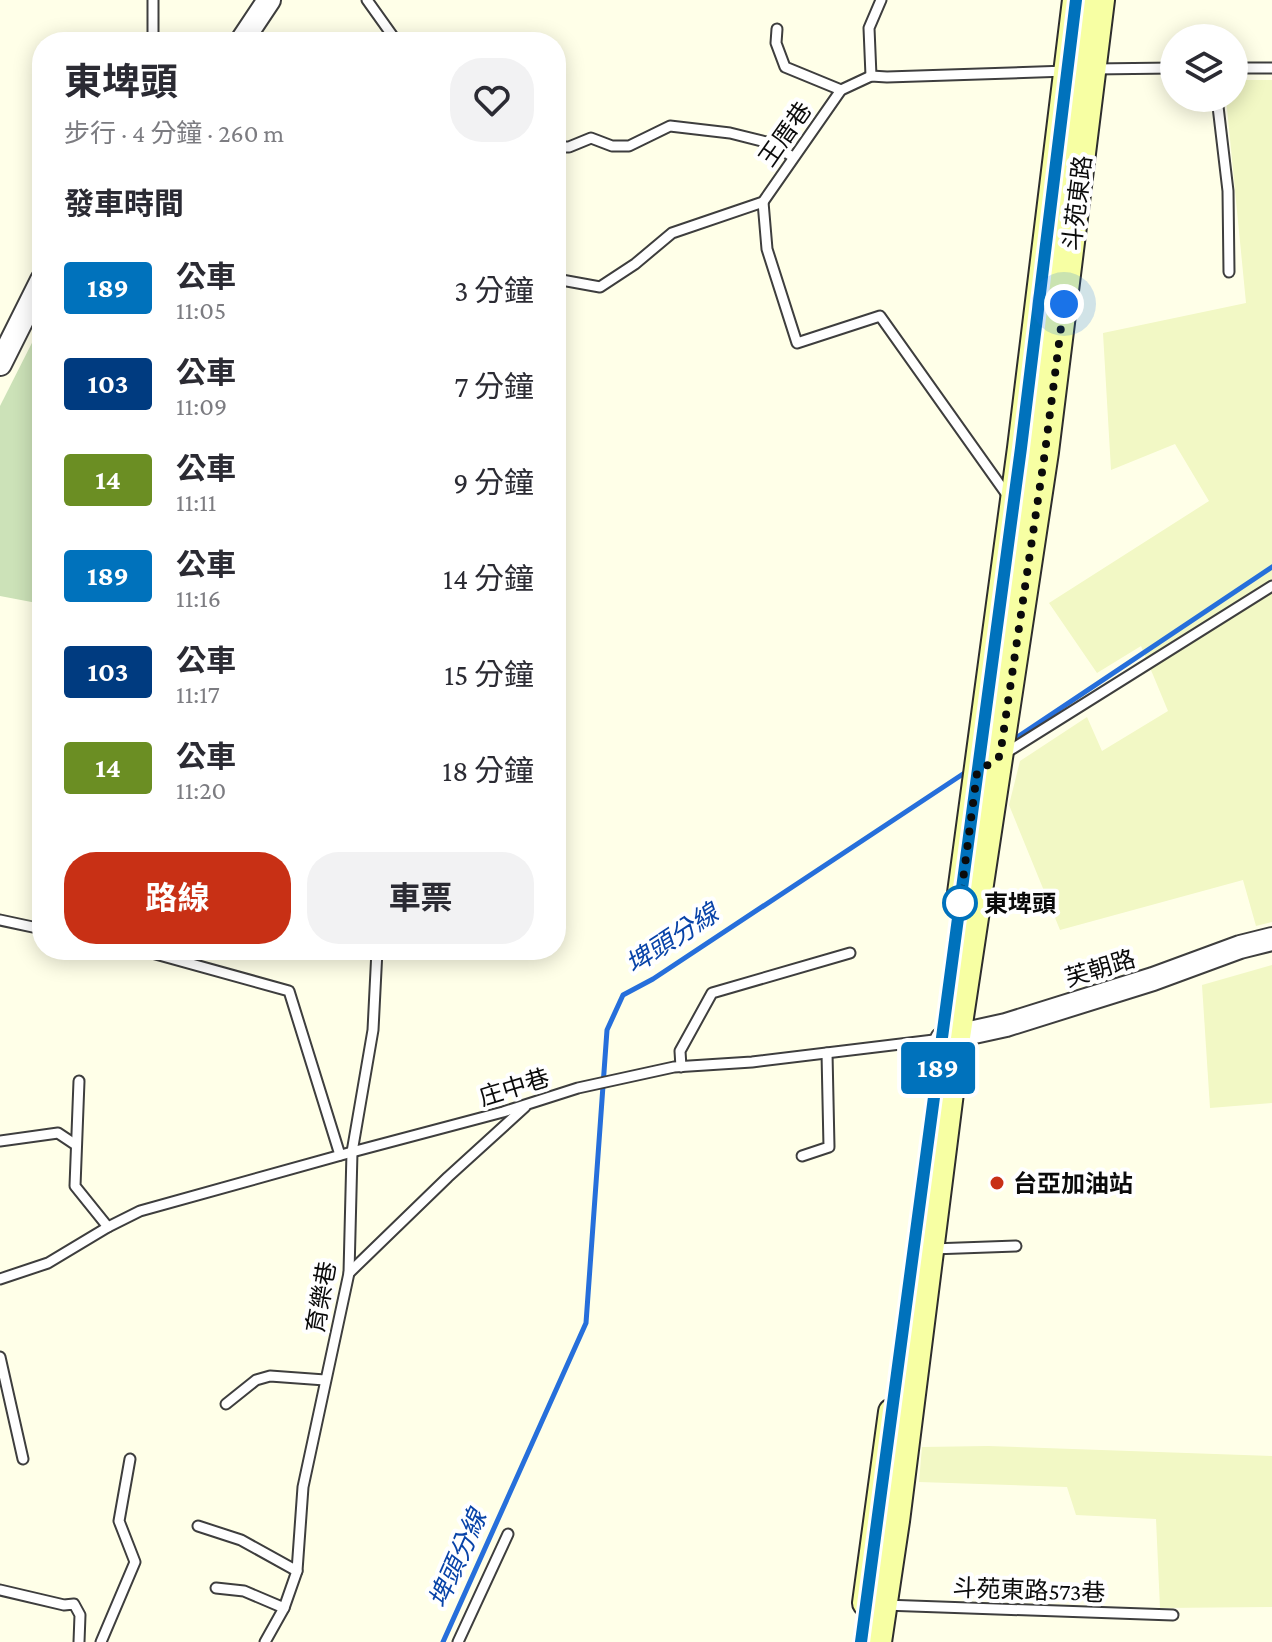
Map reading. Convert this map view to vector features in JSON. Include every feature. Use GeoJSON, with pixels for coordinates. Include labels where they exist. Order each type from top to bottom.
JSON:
{"type":"FeatureCollection","features":[{"type":"Feature","properties":{"kind":"main road","name":"斗苑東路"},"geometry":{"type":"LineString","coordinates":[[949,1038],[1000,756],[1045,452],[1081,70],[1076,0]]}},
{"type":"Feature","properties":{"kind":"main road","name":"斗苑東路"},"geometry":{"type":"LineString","coordinates":[[861,1642],[892,1479],[927,1233],[977,773],[1013,503],[1081,70],[1101,0]]}},
{"type":"Feature","properties":{"kind":"main road","name":"斗苑東路"},"geometry":{"type":"LineString","coordinates":[[878,1642],[884,1605],[892,1479]]}},
{"type":"Feature","properties":{"kind":"street"},"geometry":{"type":"LineString","coordinates":[[248,32],[269,0]]}},
{"type":"Feature","properties":{"kind":"street"},"geometry":{"type":"LineString","coordinates":[[0,364],[32,300]]}},
{"type":"Feature","properties":{"kind":"street","name":"芙朝路"},"geometry":{"type":"LineString","coordinates":[[949,1038],[1006,1025],[1272,939]]}},
{"type":"Feature","properties":{"kind":"lane"},"geometry":{"type":"LineString","coordinates":[[153,0],[153,32]]}},
{"type":"Feature","properties":{"kind":"lane"},"geometry":{"type":"LineString","coordinates":[[367,0],[390,32]]}},
{"type":"Feature","properties":{"kind":"lane"},"geometry":{"type":"LineString","coordinates":[[871,76],[869,28],[881,0]]}},
{"type":"Feature","properties":{"kind":"lane"},"geometry":{"type":"LineString","coordinates":[[777,29],[776,43],[785,67],[841,90]]}},
{"type":"Feature","properties":{"kind":"lane","name":"王厝巷"},"geometry":{"type":"LineString","coordinates":[[566,281],[600,287],[635,264],[672,233],[763,202],[841,90],[871,76],[1160,68]]}},
{"type":"Feature","properties":{"kind":"lane"},"geometry":{"type":"LineString","coordinates":[[1248,68],[1272,68]]}},
{"type":"Feature","properties":{"kind":"lane"},"geometry":{"type":"LineString","coordinates":[[1219,112],[1228,191],[1229,272]]}},
{"type":"Feature","properties":{"kind":"lane"},"geometry":{"type":"LineString","coordinates":[[566,147],[591,138],[612,146],[629,146],[670,126],[730,133],[770,143],[793,157]]}},
{"type":"Feature","properties":{"kind":"lane"},"geometry":{"type":"LineString","coordinates":[[763,202],[767,249],[797,343],[880,316],[1013,503]]}},
{"type":"Feature","properties":{"kind":"lane"},"geometry":{"type":"LineString","coordinates":[[977,773],[1272,586]]}},
{"type":"Feature","properties":{"kind":"lane"},"geometry":{"type":"LineString","coordinates":[[0,920],[32,927]]}},
{"type":"Feature","properties":{"kind":"lane"},"geometry":{"type":"LineString","coordinates":[[681,1067],[680,1051],[712,993],[850,953]]}},
{"type":"Feature","properties":{"kind":"lane"},"geometry":{"type":"LineString","coordinates":[[177,960],[289,991],[340,1155]]}},
{"type":"Feature","properties":{"kind":"lane","name":"育樂巷"},"geometry":{"type":"LineString","coordinates":[[265,1642],[284,1608],[297,1571],[303,1487],[349,1273],[352,1152],[373,1030],[376,960]]}},
{"type":"Feature","properties":{"kind":"lane","name":"庄中巷"},"geometry":{"type":"LineString","coordinates":[[0,1279],[48,1263],[140,1211],[578,1088],[681,1067],[752,1062],[949,1038]]}},
{"type":"Feature","properties":{"kind":"lane"},"geometry":{"type":"LineString","coordinates":[[802,1156],[829,1147],[827,1053]]}},
{"type":"Feature","properties":{"kind":"lane"},"geometry":{"type":"LineString","coordinates":[[79,1081],[75,1186],[108,1227]]}},
{"type":"Feature","properties":{"kind":"lane"},"geometry":{"type":"LineString","coordinates":[[349,1273],[527,1104]]}},
{"type":"Feature","properties":{"kind":"lane"},"geometry":{"type":"LineString","coordinates":[[0,1141],[58,1133],[76,1145]]}},
{"type":"Feature","properties":{"kind":"lane"},"geometry":{"type":"LineString","coordinates":[[927,1233],[1016,1246]]}},
{"type":"Feature","properties":{"kind":"lane"},"geometry":{"type":"LineString","coordinates":[[0,1357],[23,1459]]}},
{"type":"Feature","properties":{"kind":"lane"},"geometry":{"type":"LineString","coordinates":[[226,1404],[256,1380],[270,1376],[325,1380]]}},
{"type":"Feature","properties":{"kind":"lane"},"geometry":{"type":"LineString","coordinates":[[101,1642],[135,1562],[119,1521],[130,1459]]}},
{"type":"Feature","properties":{"kind":"lane"},"geometry":{"type":"LineString","coordinates":[[198,1526],[241,1540],[297,1571]]}},
{"type":"Feature","properties":{"kind":"lane"},"geometry":{"type":"LineString","coordinates":[[458,1642],[508,1534]]}},
{"type":"Feature","properties":{"kind":"lane"},"geometry":{"type":"LineString","coordinates":[[216,1588],[244,1591],[284,1608]]}},
{"type":"Feature","properties":{"kind":"lane"},"geometry":{"type":"LineString","coordinates":[[0,1590],[64,1605],[74,1604],[80,1615],[79,1642]]}},
{"type":"Feature","properties":{"kind":"lane","name":"斗苑東路573巷"},"geometry":{"type":"LineString","coordinates":[[884,1605],[1173,1615]]}},
{"type":"Feature","properties":{"kind":"green space"},"geometry":{"type":"Polygon","coordinates":[[[1248,80],[1272,80],[1272,922],[1256,926],[1243,880],[1060,930],[1009,805],[1020,761],[1087,717],[1102,751],[1168,711],[1141,646],[1097,673],[1049,603],[1209,501],[1175,444],[1111,470],[1103,333],[1246,303],[1227,112],[1248,112],[1248,80]]]}},
{"type":"Feature","properties":{"kind":"green space"},"geometry":{"type":"Polygon","coordinates":[[[32,343],[32,602],[0,596],[0,406],[32,343]]]}},
{"type":"Feature","properties":{"kind":"green space"},"geometry":{"type":"Polygon","coordinates":[[[1272,965],[1272,1103],[1210,1108],[1202,985],[1272,965]]]}},
{"type":"Feature","properties":{"kind":"green space"},"geometry":{"type":"Polygon","coordinates":[[[988,1446],[1272,1456],[1272,1607],[1160,1608],[1156,1519],[1076,1515],[1067,1487],[919,1482],[922,1447],[988,1446]]]}},
{"type":"Feature","properties":{"kind":"waterway","name":"埤頭分線"},"geometry":{"type":"LineString","coordinates":[[1010,742],[1272,567]]}},
{"type":"Feature","properties":{"kind":"waterway","name":"埤頭分線"},"geometry":{"type":"LineString","coordinates":[[443,1642],[586,1323],[607,1030],[623,995],[653,979],[969,770]]}},
{"type":"Feature","properties":{"kind":"bus line","name":"189"},"geometry":{"type":"LineString","coordinates":[[861,1642],[1021,448],[1076,0]]}},
{"type":"Feature","properties":{"kind":"place","name":"東埤頭"},"geometry":{"type":"Point","coordinates":[960,903]}},
{"type":"Feature","properties":{"kind":"place","name":"台亞加油站"},"geometry":{"type":"Point","coordinates":[997,1183]}},
{"type":"Feature","properties":{"kind":"route"},"geometry":{"type":"LineString","coordinates":[[960,903],[977,773],[1000,756],[1064,304]]}}]}
